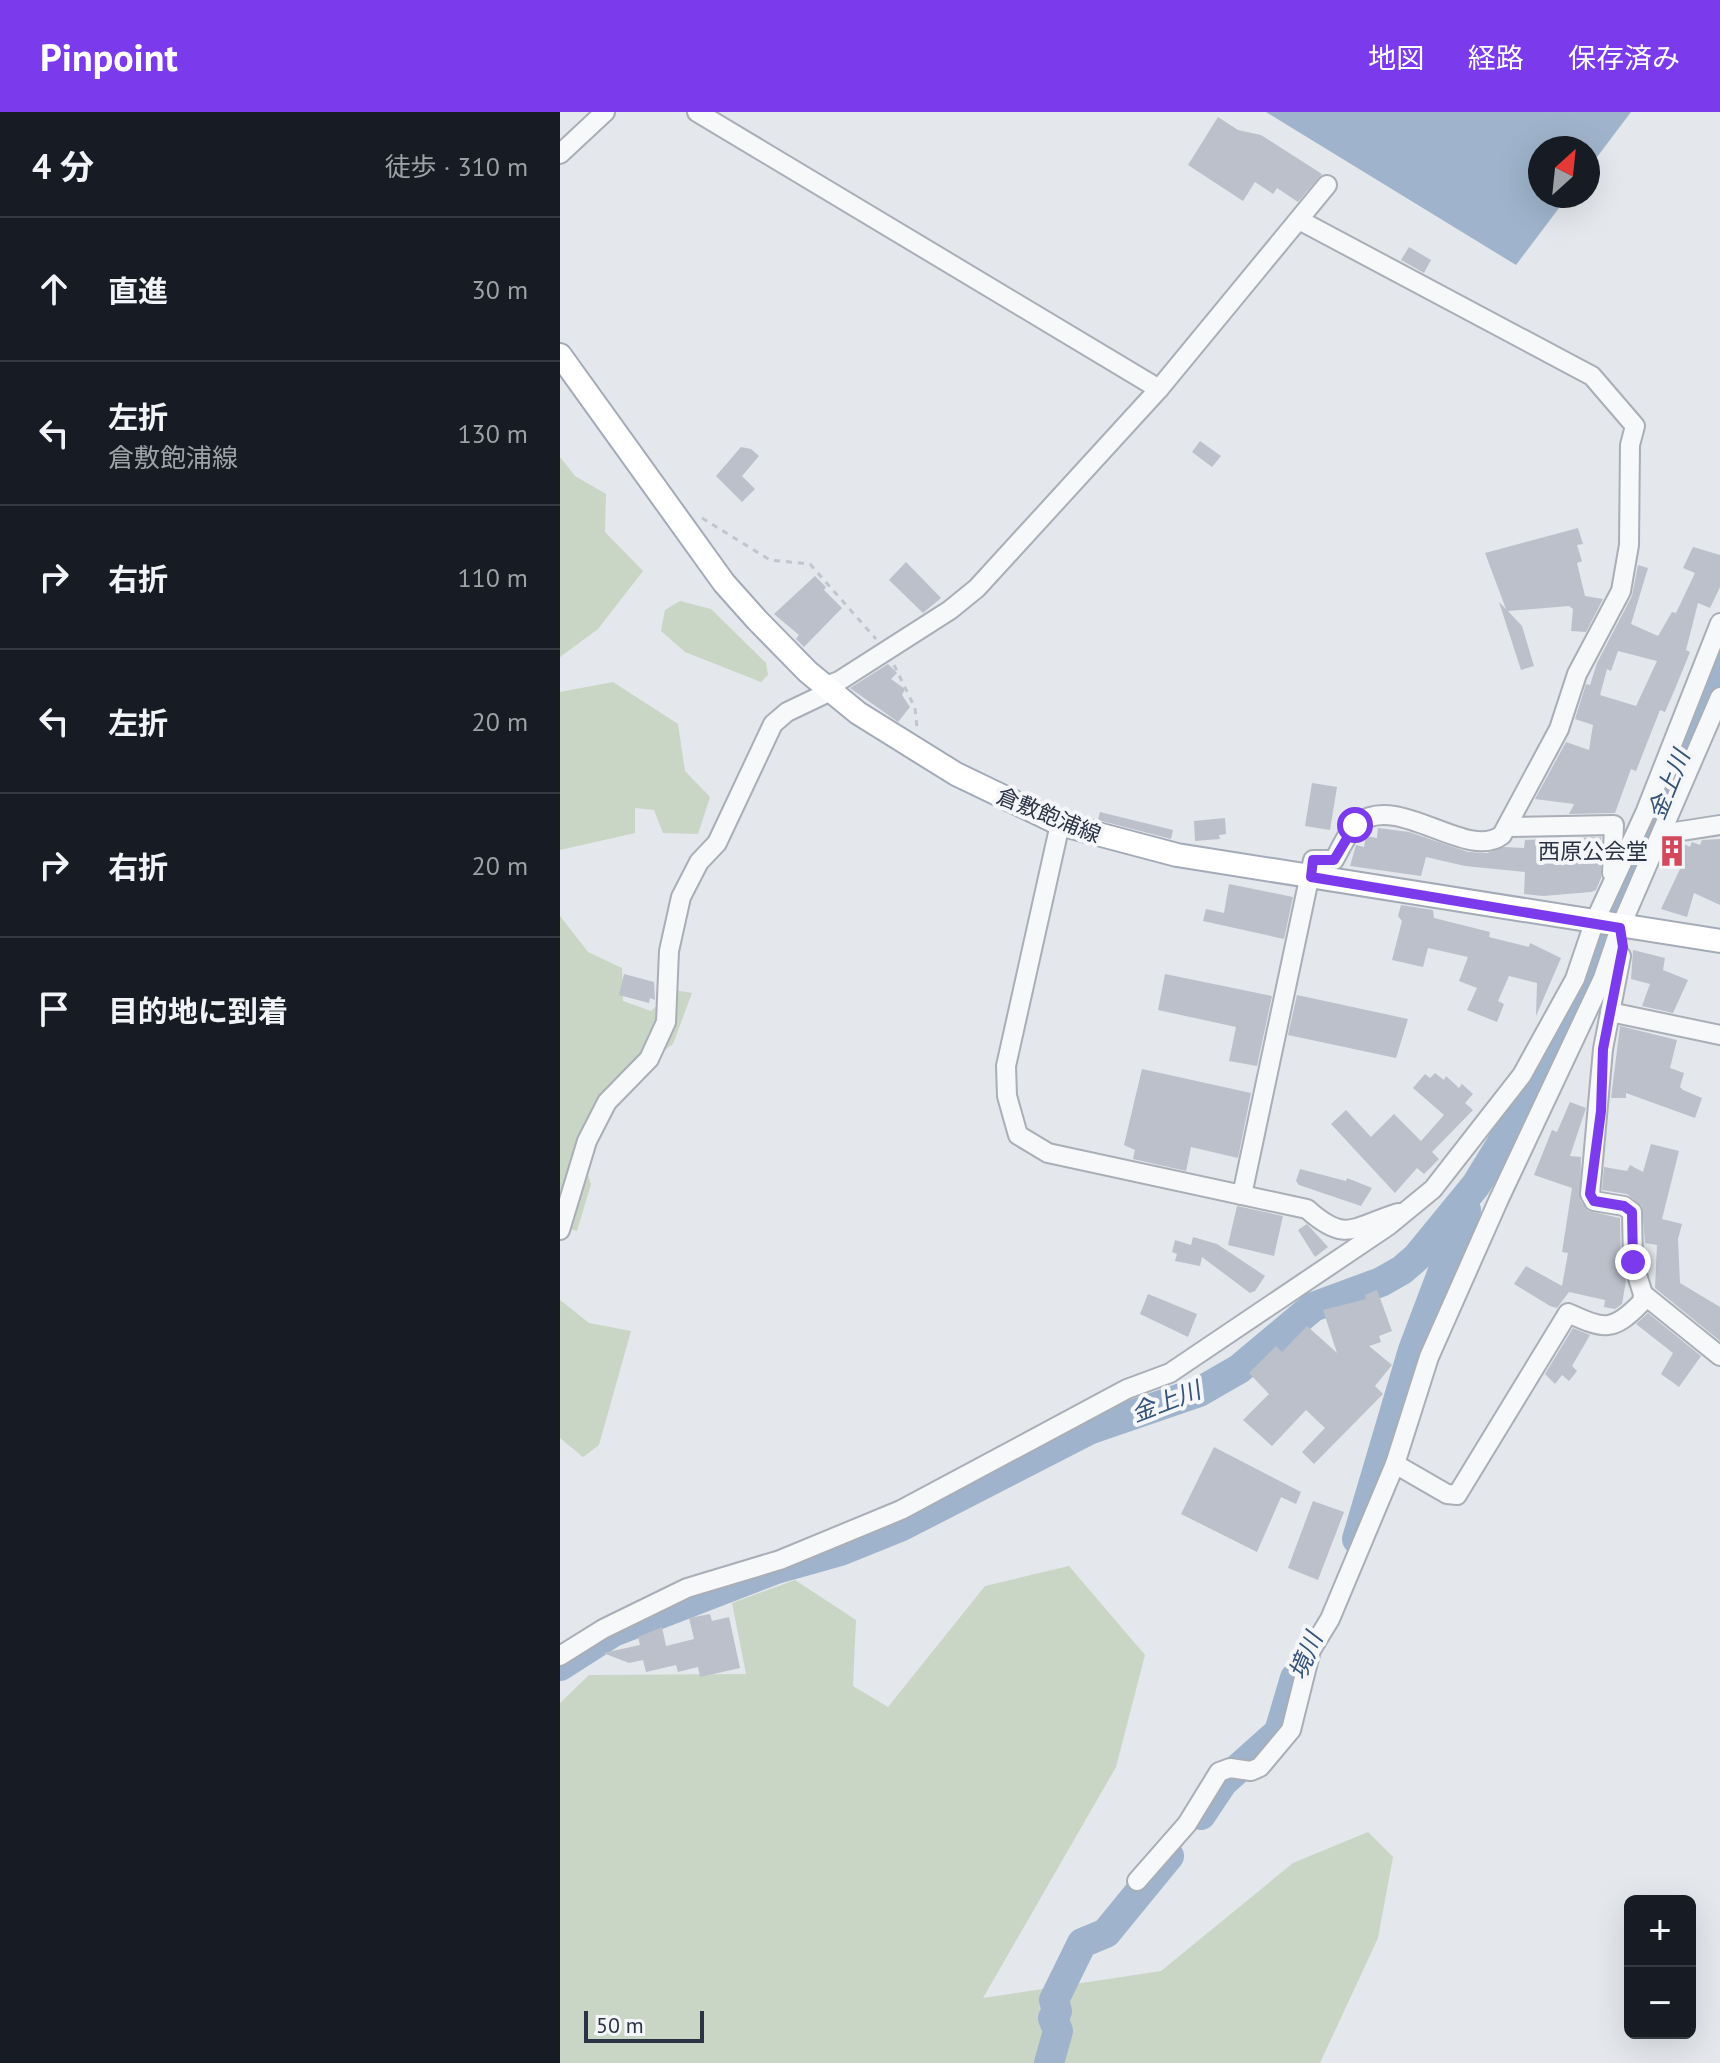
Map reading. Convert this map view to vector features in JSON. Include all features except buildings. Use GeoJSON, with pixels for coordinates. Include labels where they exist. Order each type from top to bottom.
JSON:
{"type":"FeatureCollection","features":[{"type":"Feature","properties":{"kind":"main road","name":"倉敷飽浦線"},"geometry":{"type":"LineString","coordinates":[[560,355],[724,583],[829,688],[858,713],[919,752],[1060,824],[1177,855],[1594,923],[1620,933],[1720,941]]}},
{"type":"Feature","properties":{"kind":"street"},"geometry":{"type":"LineString","coordinates":[[560,154],[605,112]]}},
{"type":"Feature","properties":{"kind":"street"},"geometry":{"type":"LineString","coordinates":[[697,112],[1159,389]]}},
{"type":"Feature","properties":{"kind":"street"},"geometry":{"type":"LineString","coordinates":[[560,1230],[587,1141],[600,1115],[607,1102],[649,1059],[666,1022],[669,951],[681,897],[699,862],[717,843],[773,724],[977,588],[1159,389],[1301,221],[1327,185]]}},
{"type":"Feature","properties":{"kind":"street"},"geometry":{"type":"LineString","coordinates":[[1242,1195],[1313,860],[1334,860],[1355,825],[1366,818],[1418,821],[1482,843],[1496,840],[1509,827],[1512,815],[1559,729],[1577,674],[1621,591],[1629,545],[1630,445],[1635,426],[1592,376],[1301,221]]}},
{"type":"Feature","properties":{"kind":"street"},"geometry":{"type":"LineString","coordinates":[[560,1656],[603,1629],[687,1588],[780,1560],[889,1515],[1127,1389],[1170,1373],[1363,1244],[1444,1179],[1522,1075],[1575,979],[1594,923],[1645,813],[1720,623]]}},
{"type":"Feature","properties":{"kind":"street"},"geometry":{"type":"LineString","coordinates":[[1137,1881],[1187,1824],[1219,1772],[1260,1767],[1291,1730],[1311,1650],[1330,1619],[1395,1464],[1429,1357],[1620,933],[1720,697]]}},
{"type":"Feature","properties":{"kind":"street"},"geometry":{"type":"LineString","coordinates":[[1060,824],[1006,1066],[1007,1096],[1018,1135],[1048,1153],[1307,1209],[1330,1228],[1343,1232],[1404,1211]]}},
{"type":"Feature","properties":{"kind":"street"},"geometry":{"type":"LineString","coordinates":[[1509,827],[1614,825],[1611,884]]}},
{"type":"Feature","properties":{"kind":"street"},"geometry":{"type":"LineString","coordinates":[[1662,834],[1720,825]]}},
{"type":"Feature","properties":{"kind":"street"},"geometry":{"type":"LineString","coordinates":[[1395,1464],[1447,1494],[1457,1495],[1568,1313],[1606,1328],[1642,1302],[1643,1294],[1633,1262],[1632,1212],[1624,1206],[1594,1201],[1590,1194],[1601,1111],[1603,1049],[1623,947],[1620,933]]}},
{"type":"Feature","properties":{"kind":"street"},"geometry":{"type":"LineString","coordinates":[[1610,1012],[1720,1035]]}},
{"type":"Feature","properties":{"kind":"street"},"geometry":{"type":"LineString","coordinates":[[1643,1294],[1720,1356]]}},
{"type":"Feature","properties":{"kind":"path"},"geometry":{"type":"LineString","coordinates":[[694,512],[770,560],[810,564],[886,651],[903,677],[915,708],[919,752]]}},
{"type":"Feature","properties":{"kind":"green space"},"geometry":{"type":"Polygon","coordinates":[[[560,457],[575,476],[606,494],[605,532],[643,571],[598,629],[560,657],[560,457]]]}},
{"type":"Feature","properties":{"kind":"green space"},"geometry":{"type":"Polygon","coordinates":[[[680,601],[711,609],[766,663],[768,675],[761,682],[685,652],[661,631],[665,610],[680,601]]]}},
{"type":"Feature","properties":{"kind":"green space"},"geometry":{"type":"Polygon","coordinates":[[[613,682],[678,724],[685,771],[710,797],[698,834],[663,833],[654,810],[635,808],[635,833],[560,850],[560,692],[613,682]]]}},
{"type":"Feature","properties":{"kind":"green space"},"geometry":{"type":"Polygon","coordinates":[[[560,916],[588,952],[622,968],[623,1001],[651,1011],[674,990],[692,993],[673,1044],[601,1096],[578,1145],[591,1184],[577,1231],[560,1226],[560,916]]]}},
{"type":"Feature","properties":{"kind":"green space"},"geometry":{"type":"Polygon","coordinates":[[[560,1300],[589,1323],[631,1331],[599,1445],[583,1457],[560,1438],[560,1300]]]}},
{"type":"Feature","properties":{"kind":"green space"},"geometry":{"type":"Polygon","coordinates":[[[1069,1566],[1145,1655],[1116,1767],[983,1998],[1161,1971],[1293,1863],[1368,1832],[1393,1857],[1378,1938],[1320,2063],[560,2063],[560,1703],[589,1675],[746,1674],[732,1603],[795,1580],[856,1620],[853,1686],[888,1707],[985,1586],[1069,1566]]]}},
{"type":"Feature","properties":{"kind":"water"},"geometry":{"type":"Polygon","coordinates":[[[1266,112],[1631,112],[1600,153],[1600,136],[1528,136],[1528,208],[1559,208],[1516,265],[1266,112]]]}},
{"type":"Feature","properties":{"kind":"waterway","name":"金上川"},"geometry":{"type":"LineString","coordinates":[[1613,909],[1658,815],[1720,658]]}},
{"type":"Feature","properties":{"kind":"waterway","name":"金上川"},"geometry":{"type":"LineString","coordinates":[[560,1666],[613,1632],[776,1569],[840,1551],[902,1526],[1091,1429],[1199,1392],[1239,1369],[1313,1307],[1381,1282],[1402,1270],[1417,1257],[1476,1185],[1536,1087],[1588,976],[1602,938]]}},
{"type":"Feature","properties":{"kind":"waterway","name":"境川"},"geometry":{"type":"LineString","coordinates":[[1357,1539],[1413,1350],[1466,1210]]}},
{"type":"Feature","properties":{"kind":"waterway","name":"境川"},"geometry":{"type":"LineString","coordinates":[[1201,1815],[1223,1782],[1279,1732],[1295,1678]]}},
{"type":"Feature","properties":{"kind":"waterway","name":"境川"},"geometry":{"type":"LineString","coordinates":[[1049,2063],[1058,2031],[1053,2018],[1057,2011],[1054,2000],[1082,1943],[1106,1933],[1169,1856]]}},
{"type":"Feature","properties":{"kind":"place","name":"西原公会堂"},"geometry":{"type":"Point","coordinates":[1672,851]}},
{"type":"Feature","properties":{"kind":"route"},"geometry":{"type":"LineString","coordinates":[[1355,825],[1334,860],[1313,860],[1311,877],[1620,928],[1623,947],[1603,1049],[1601,1111],[1590,1194],[1594,1201],[1624,1206],[1632,1212],[1633,1262]]}}]}
